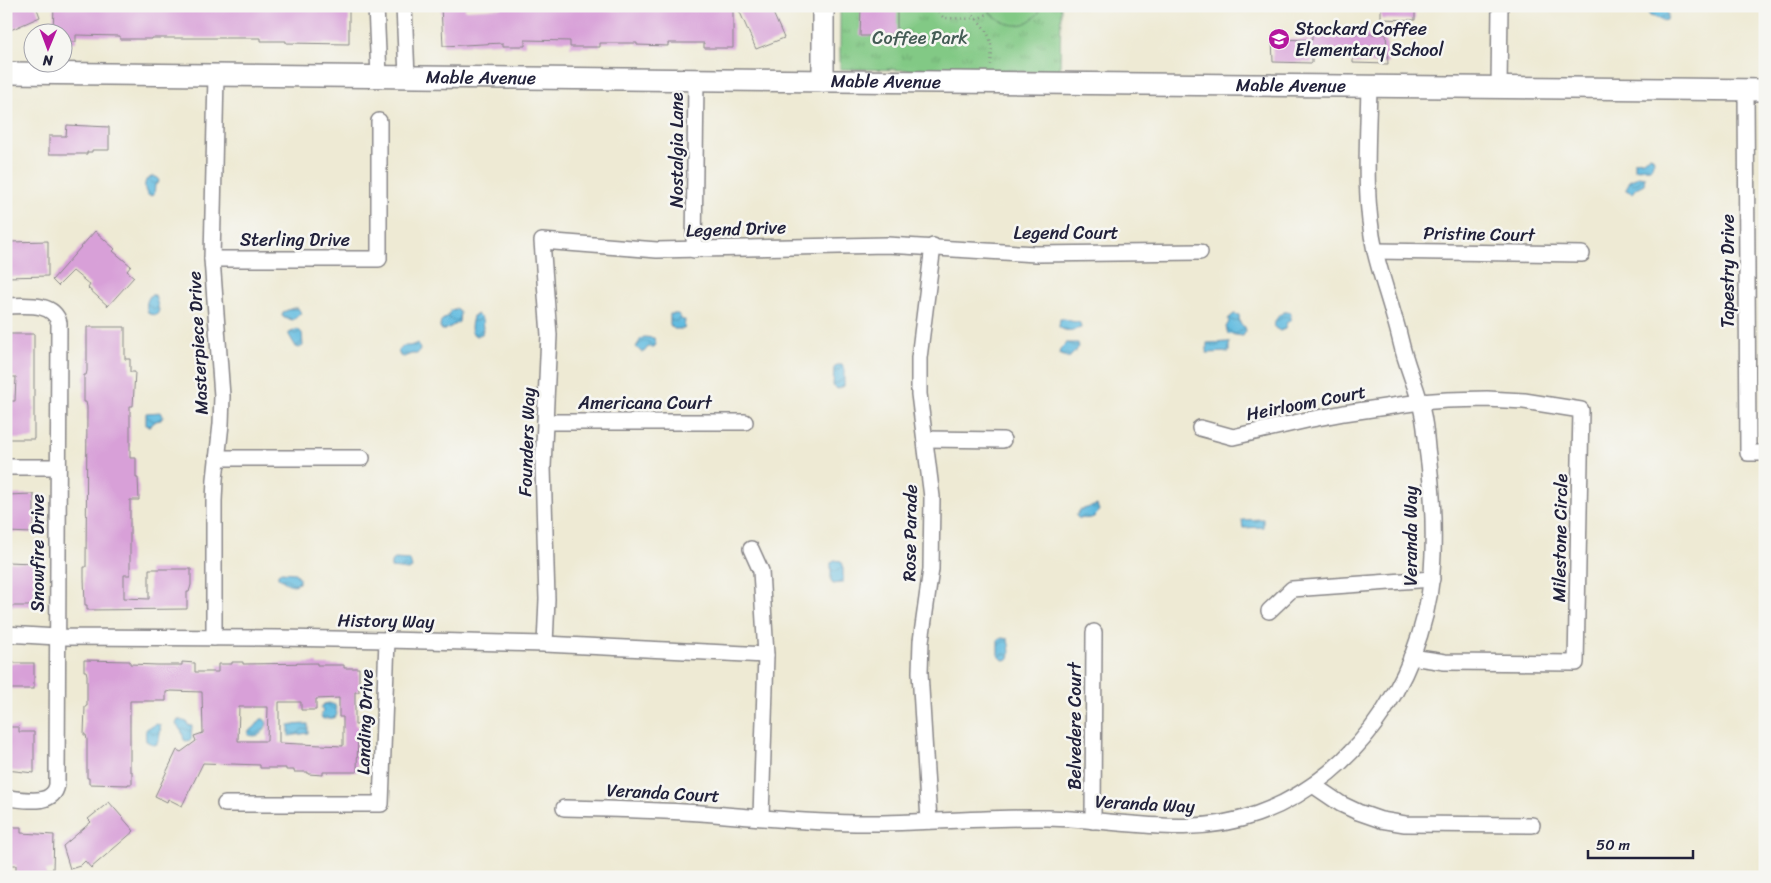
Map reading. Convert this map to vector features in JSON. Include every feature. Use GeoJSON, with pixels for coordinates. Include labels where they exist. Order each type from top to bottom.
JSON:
{"type":"FeatureCollection","features":[{"type":"Feature","properties":{"kind":"street"},"geometry":{"type":"LineString","coordinates":[[376,6],[379,76]]}},
{"type":"Feature","properties":{"kind":"street"},"geometry":{"type":"LineString","coordinates":[[404,6],[407,77]]}},
{"type":"Feature","properties":{"kind":"street"},"geometry":{"type":"LineString","coordinates":[[823,6],[823,81]]}},
{"type":"Feature","properties":{"kind":"street"},"geometry":{"type":"LineString","coordinates":[[1499,88],[1500,6]]}},
{"type":"Feature","properties":{"kind":"street","name":"Mable Avenue"},"geometry":{"type":"LineString","coordinates":[[6,73],[1755,90]]}},
{"type":"Feature","properties":{"kind":"street","name":"Masterpiece Drive"},"geometry":{"type":"LineString","coordinates":[[214,638],[214,501],[222,396],[212,259],[216,76]]}},
{"type":"Feature","properties":{"kind":"street","name":"Nostalgia Lane"},"geometry":{"type":"LineString","coordinates":[[694,250],[696,80]]}},
{"type":"Feature","properties":{"kind":"street","name":"Veranda Way"},"geometry":{"type":"LineString","coordinates":[[761,817],[866,823],[1048,818],[1170,828],[1198,827],[1227,823],[1257,814],[1283,803],[1313,785],[1343,761],[1362,741],[1379,719],[1397,687],[1411,657],[1429,600],[1432,579],[1433,510],[1423,411],[1404,356],[1401,339],[1375,251],[1370,219],[1367,188],[1370,86]]}},
{"type":"Feature","properties":{"kind":"street","name":"Tapestry Drive"},"geometry":{"type":"LineString","coordinates":[[1755,90],[1748,453],[1765,453]]}},
{"type":"Feature","properties":{"kind":"street","name":"Sterling Drive"},"geometry":{"type":"LineString","coordinates":[[212,259],[379,259],[379,121]]}},
{"type":"Feature","properties":{"kind":"street","name":"Legend Drive"},"geometry":{"type":"LineString","coordinates":[[542,241],[657,250],[842,245],[933,246]]}},
{"type":"Feature","properties":{"kind":"street","name":"Founders Way"},"geometry":{"type":"LineString","coordinates":[[542,241],[549,336],[543,467],[547,599],[545,644]]}},
{"type":"Feature","properties":{"kind":"street","name":"Legend Court"},"geometry":{"type":"LineString","coordinates":[[933,246],[1036,254],[1200,252]]}},
{"type":"Feature","properties":{"kind":"street","name":"Rose Parade"},"geometry":{"type":"LineString","coordinates":[[928,821],[920,672],[931,569],[932,497],[919,394],[919,358],[933,246]]}},
{"type":"Feature","properties":{"kind":"street","name":"Pristine Court"},"geometry":{"type":"LineString","coordinates":[[1375,251],[1582,254]]}},
{"type":"Feature","properties":{"kind":"street","name":"Snowfire Drive"},"geometry":{"type":"LineString","coordinates":[[6,306],[43,307],[52,312],[59,323],[57,785],[53,795],[41,800],[6,798]]}},
{"type":"Feature","properties":{"kind":"street","name":"Milestone Circle"},"geometry":{"type":"LineString","coordinates":[[1411,657],[1445,662],[1576,663],[1581,410],[1524,401],[1487,399],[1420,402]]}},
{"type":"Feature","properties":{"kind":"street","name":"Heirloom Court"},"geometry":{"type":"LineString","coordinates":[[1200,428],[1233,437],[1307,420],[1420,402]]}},
{"type":"Feature","properties":{"kind":"street","name":"Americana Court"},"geometry":{"type":"LineString","coordinates":[[545,422],[745,422]]}},
{"type":"Feature","properties":{"kind":"street"},"geometry":{"type":"LineString","coordinates":[[925,439],[1003,440]]}},
{"type":"Feature","properties":{"kind":"street"},"geometry":{"type":"LineString","coordinates":[[217,458],[362,458]]}},
{"type":"Feature","properties":{"kind":"street"},"geometry":{"type":"LineString","coordinates":[[6,467],[58,467]]}},
{"type":"Feature","properties":{"kind":"street"},"geometry":{"type":"LineString","coordinates":[[751,549],[761,570],[766,655],[761,817]]}},
{"type":"Feature","properties":{"kind":"street"},"geometry":{"type":"LineString","coordinates":[[1269,611],[1292,589],[1432,579]]}},
{"type":"Feature","properties":{"kind":"street","name":"Belvedere Court"},"geometry":{"type":"LineString","coordinates":[[1093,821],[1094,632]]}},
{"type":"Feature","properties":{"kind":"street","name":"History Way"},"geometry":{"type":"LineString","coordinates":[[6,634],[57,637],[387,640],[545,644],[766,655]]}},
{"type":"Feature","properties":{"kind":"street","name":"Landing Drive"},"geometry":{"type":"LineString","coordinates":[[226,804],[381,804],[387,640]]}},
{"type":"Feature","properties":{"kind":"street"},"geometry":{"type":"LineString","coordinates":[[1313,785],[1341,804],[1381,820],[1405,824],[1532,825]]}},
{"type":"Feature","properties":{"kind":"street","name":"Veranda Court"},"geometry":{"type":"LineString","coordinates":[[564,808],[761,817]]}},
{"type":"Feature","properties":{"kind":"path"},"geometry":{"type":"LineString","coordinates":[[931,6],[944,18],[977,19],[990,13]]}},
{"type":"Feature","properties":{"kind":"path"},"geometry":{"type":"LineString","coordinates":[[972,6],[971,13],[989,33],[992,47],[990,82]]}},
{"type":"Feature","properties":{"kind":"green space","name":"Coffee Park"},"geometry":{"type":"Polygon","coordinates":[[[840,6],[1061,6],[1060,72],[840,69],[840,6]]]}},
{"type":"Feature","properties":{"kind":"green space"},"geometry":{"type":"Polygon","coordinates":[[[990,6],[1039,6],[1039,13],[1026,23],[1015,25],[1009,24],[990,13],[990,6]]]}},
{"type":"Feature","properties":{"kind":"water"},"geometry":{"type":"Polygon","coordinates":[[[1649,6],[1667,10],[1667,20],[1662,21],[1650,16],[1647,11],[1649,6]]]}},
{"type":"Feature","properties":{"kind":"water"},"geometry":{"type":"Polygon","coordinates":[[[1650,156],[1653,157],[1654,161],[1651,168],[1634,169],[1634,161],[1643,160],[1650,156]]]}},
{"type":"Feature","properties":{"kind":"water"},"geometry":{"type":"Polygon","coordinates":[[[153,176],[158,178],[159,182],[155,185],[154,195],[149,196],[145,190],[145,184],[146,180],[153,176]]]}},
{"type":"Feature","properties":{"kind":"water"},"geometry":{"type":"Polygon","coordinates":[[[1638,176],[1645,177],[1644,184],[1636,188],[1632,193],[1626,190],[1630,180],[1638,176]]]}},
{"type":"Feature","properties":{"kind":"water"},"geometry":{"type":"Polygon","coordinates":[[[151,295],[155,295],[159,310],[157,315],[149,314],[147,309],[147,302],[151,295]]]}},
{"type":"Feature","properties":{"kind":"water"},"geometry":{"type":"Polygon","coordinates":[[[298,308],[301,313],[293,320],[282,316],[283,312],[298,308]]]}},
{"type":"Feature","properties":{"kind":"water"},"geometry":{"type":"Polygon","coordinates":[[[455,309],[460,313],[459,322],[442,330],[440,327],[441,321],[448,316],[451,310],[455,309]]]}},
{"type":"Feature","properties":{"kind":"water"},"geometry":{"type":"Polygon","coordinates":[[[1284,312],[1290,312],[1291,321],[1287,322],[1285,329],[1280,331],[1275,328],[1275,321],[1284,312]]]}},
{"type":"Feature","properties":{"kind":"water"},"geometry":{"type":"Polygon","coordinates":[[[477,314],[482,319],[483,329],[482,334],[476,336],[472,332],[471,327],[473,316],[477,314]]]}},
{"type":"Feature","properties":{"kind":"water"},"geometry":{"type":"Polygon","coordinates":[[[670,314],[678,314],[682,320],[685,320],[684,329],[674,329],[670,325],[670,314]]]}},
{"type":"Feature","properties":{"kind":"water"},"geometry":{"type":"Polygon","coordinates":[[[1234,314],[1239,315],[1240,324],[1245,327],[1246,331],[1243,336],[1228,334],[1226,327],[1229,322],[1228,319],[1234,314]]]}},
{"type":"Feature","properties":{"kind":"water"},"geometry":{"type":"Polygon","coordinates":[[[1060,319],[1080,323],[1081,328],[1062,329],[1059,327],[1060,319]]]}},
{"type":"Feature","properties":{"kind":"water"},"geometry":{"type":"Polygon","coordinates":[[[298,329],[302,333],[303,346],[299,348],[296,347],[289,335],[289,333],[298,329]]]}},
{"type":"Feature","properties":{"kind":"water"},"geometry":{"type":"Polygon","coordinates":[[[644,337],[654,338],[656,345],[648,347],[644,352],[641,352],[636,347],[644,337]]]}},
{"type":"Feature","properties":{"kind":"water"},"geometry":{"type":"Polygon","coordinates":[[[1229,342],[1229,352],[1207,353],[1207,343],[1229,342]]]}},
{"type":"Feature","properties":{"kind":"water"},"geometry":{"type":"Polygon","coordinates":[[[418,343],[420,350],[417,354],[400,356],[398,351],[403,346],[418,343]]]}},
{"type":"Feature","properties":{"kind":"water"},"geometry":{"type":"Polygon","coordinates":[[[1066,343],[1078,343],[1079,347],[1069,358],[1059,354],[1060,349],[1066,343]]]}},
{"type":"Feature","properties":{"kind":"water"},"geometry":{"type":"Polygon","coordinates":[[[837,365],[844,367],[844,386],[838,389],[833,386],[834,368],[837,365]]]}},
{"type":"Feature","properties":{"kind":"water"},"geometry":{"type":"Polygon","coordinates":[[[161,412],[163,416],[161,420],[156,421],[150,426],[146,425],[146,413],[161,412]]]}},
{"type":"Feature","properties":{"kind":"water"},"geometry":{"type":"Polygon","coordinates":[[[1097,505],[1099,510],[1096,516],[1084,519],[1076,516],[1080,510],[1097,505]]]}},
{"type":"Feature","properties":{"kind":"water"},"geometry":{"type":"Polygon","coordinates":[[[1263,519],[1263,527],[1243,528],[1242,520],[1263,519]]]}},
{"type":"Feature","properties":{"kind":"water"},"geometry":{"type":"Polygon","coordinates":[[[395,559],[410,560],[412,568],[408,570],[391,568],[391,562],[395,559]]]}},
{"type":"Feature","properties":{"kind":"water"},"geometry":{"type":"Polygon","coordinates":[[[834,560],[841,561],[843,565],[843,583],[833,584],[831,582],[831,563],[834,560]]]}},
{"type":"Feature","properties":{"kind":"water"},"geometry":{"type":"Polygon","coordinates":[[[281,572],[295,573],[299,578],[299,583],[291,585],[283,581],[278,577],[278,574],[281,572]]]}},
{"type":"Feature","properties":{"kind":"water"},"geometry":{"type":"Polygon","coordinates":[[[1002,638],[1008,639],[1009,659],[1003,660],[998,655],[998,640],[1002,638]]]}},
{"type":"Feature","properties":{"kind":"water"},"geometry":{"type":"Polygon","coordinates":[[[329,703],[335,705],[337,714],[334,718],[323,719],[321,717],[323,710],[321,707],[329,703]]]}},
{"type":"Feature","properties":{"kind":"water"},"geometry":{"type":"Polygon","coordinates":[[[261,719],[264,719],[267,723],[263,732],[255,736],[248,735],[248,731],[254,728],[261,719]]]}},
{"type":"Feature","properties":{"kind":"water"},"geometry":{"type":"Polygon","coordinates":[[[178,720],[187,722],[188,725],[192,726],[191,740],[184,740],[182,732],[176,724],[178,720]]]}},
{"type":"Feature","properties":{"kind":"water"},"geometry":{"type":"Polygon","coordinates":[[[156,724],[160,725],[160,736],[157,744],[154,745],[146,741],[146,731],[156,724]]]}},
{"type":"Feature","properties":{"kind":"water"},"geometry":{"type":"Polygon","coordinates":[[[308,724],[308,733],[289,736],[289,725],[308,724]]]}},
{"type":"Feature","properties":{"kind":"building"},"geometry":{"type":"Polygon","coordinates":[[[6,6],[36,6],[40,17],[29,22],[22,22],[22,25],[6,32],[6,6]]]}},
{"type":"Feature","properties":{"kind":"building"},"geometry":{"type":"Polygon","coordinates":[[[54,6],[349,6],[349,44],[286,43],[286,41],[261,41],[261,38],[120,39],[120,36],[76,35],[76,42],[72,42],[72,22],[53,22],[54,6]]]}},
{"type":"Feature","properties":{"kind":"building"},"geometry":{"type":"Polygon","coordinates":[[[441,6],[465,6],[465,10],[502,8],[502,6],[600,6],[600,10],[638,10],[638,6],[733,8],[733,48],[704,48],[704,43],[668,43],[668,46],[637,45],[637,43],[600,43],[600,47],[570,47],[570,41],[525,40],[525,46],[503,46],[503,43],[443,46],[441,6]]]}},
{"type":"Feature","properties":{"kind":"building"},"geometry":{"type":"Polygon","coordinates":[[[749,6],[770,6],[784,38],[756,49],[739,10],[749,6]]]}},
{"type":"Feature","properties":{"kind":"building"},"geometry":{"type":"Polygon","coordinates":[[[861,6],[897,6],[897,36],[860,36],[861,6]]]}},
{"type":"Feature","properties":{"kind":"building"},"geometry":{"type":"Polygon","coordinates":[[[1381,6],[1415,6],[1415,20],[1381,19],[1381,6]]]}},
{"type":"Feature","properties":{"kind":"building"},"geometry":{"type":"Polygon","coordinates":[[[1312,27],[1346,28],[1346,34],[1386,34],[1388,64],[1353,63],[1353,56],[1312,55],[1312,63],[1273,62],[1272,39],[1312,40],[1312,27]]]}},
{"type":"Feature","properties":{"kind":"building"},"geometry":{"type":"Polygon","coordinates":[[[67,125],[109,127],[109,150],[92,150],[92,152],[87,152],[87,154],[49,154],[49,136],[66,136],[67,125]]]}},
{"type":"Feature","properties":{"kind":"building"},"geometry":{"type":"Polygon","coordinates":[[[95,231],[115,249],[113,251],[131,266],[127,271],[134,277],[108,306],[88,288],[90,285],[73,271],[58,286],[52,280],[95,231]]]}},
{"type":"Feature","properties":{"kind":"building"},"geometry":{"type":"Polygon","coordinates":[[[48,241],[48,276],[6,277],[6,244],[10,244],[10,242],[48,241]]]}},
{"type":"Feature","properties":{"kind":"building"},"geometry":{"type":"Polygon","coordinates":[[[87,327],[125,327],[125,359],[130,359],[130,372],[135,372],[133,406],[130,406],[130,458],[136,458],[139,500],[130,500],[130,575],[124,575],[124,598],[149,599],[149,569],[191,569],[191,585],[189,592],[187,592],[187,609],[87,610],[87,605],[85,605],[87,407],[86,402],[84,402],[84,375],[86,375],[87,371],[87,327]]]}},
{"type":"Feature","properties":{"kind":"building"},"geometry":{"type":"Polygon","coordinates":[[[7,334],[34,334],[34,439],[7,439],[7,401],[15,401],[16,377],[7,377],[7,334]]]}},
{"type":"Feature","properties":{"kind":"building"},"geometry":{"type":"Polygon","coordinates":[[[7,495],[34,495],[34,526],[32,526],[32,533],[7,532],[7,495]]]}},
{"type":"Feature","properties":{"kind":"building"},"geometry":{"type":"Polygon","coordinates":[[[7,562],[34,563],[34,606],[6,606],[7,562]]]}},
{"type":"Feature","properties":{"kind":"building"},"geometry":{"type":"Polygon","coordinates":[[[84,660],[130,661],[130,664],[157,665],[182,665],[182,662],[195,663],[195,672],[218,672],[218,664],[232,664],[232,662],[243,662],[243,664],[317,663],[317,665],[344,665],[344,668],[359,668],[359,692],[355,692],[355,725],[358,725],[357,772],[323,772],[323,775],[294,772],[294,770],[286,770],[286,768],[260,768],[260,765],[203,763],[182,806],[168,799],[167,802],[155,796],[177,750],[181,752],[196,741],[194,736],[203,733],[202,692],[171,691],[166,692],[166,701],[130,701],[130,771],[132,771],[132,784],[89,784],[89,778],[87,778],[87,740],[86,735],[84,735],[85,706],[87,706],[87,675],[86,671],[84,671],[84,660]],[[339,698],[316,699],[316,710],[301,710],[301,702],[279,702],[279,743],[343,746],[343,717],[339,717],[339,698]],[[239,707],[238,741],[267,741],[268,707],[239,707]]]}},
{"type":"Feature","properties":{"kind":"building"},"geometry":{"type":"Polygon","coordinates":[[[8,663],[34,663],[34,689],[8,689],[8,663]]]}},
{"type":"Feature","properties":{"kind":"building"},"geometry":{"type":"Polygon","coordinates":[[[6,727],[19,727],[19,732],[34,732],[34,773],[6,770],[6,727]]]}},
{"type":"Feature","properties":{"kind":"building"},"geometry":{"type":"Polygon","coordinates":[[[109,802],[134,831],[91,868],[85,861],[80,866],[70,869],[63,846],[91,822],[88,819],[109,802]]]}},
{"type":"Feature","properties":{"kind":"building"},"geometry":{"type":"Polygon","coordinates":[[[6,827],[21,827],[21,833],[54,835],[53,870],[46,870],[46,877],[16,877],[16,865],[6,865],[6,827]]]}},
{"type":"Feature","properties":{"kind":"place","name":"Stockard Coffee Elementary School"},"geometry":{"type":"Point","coordinates":[1279,39]}}]}
